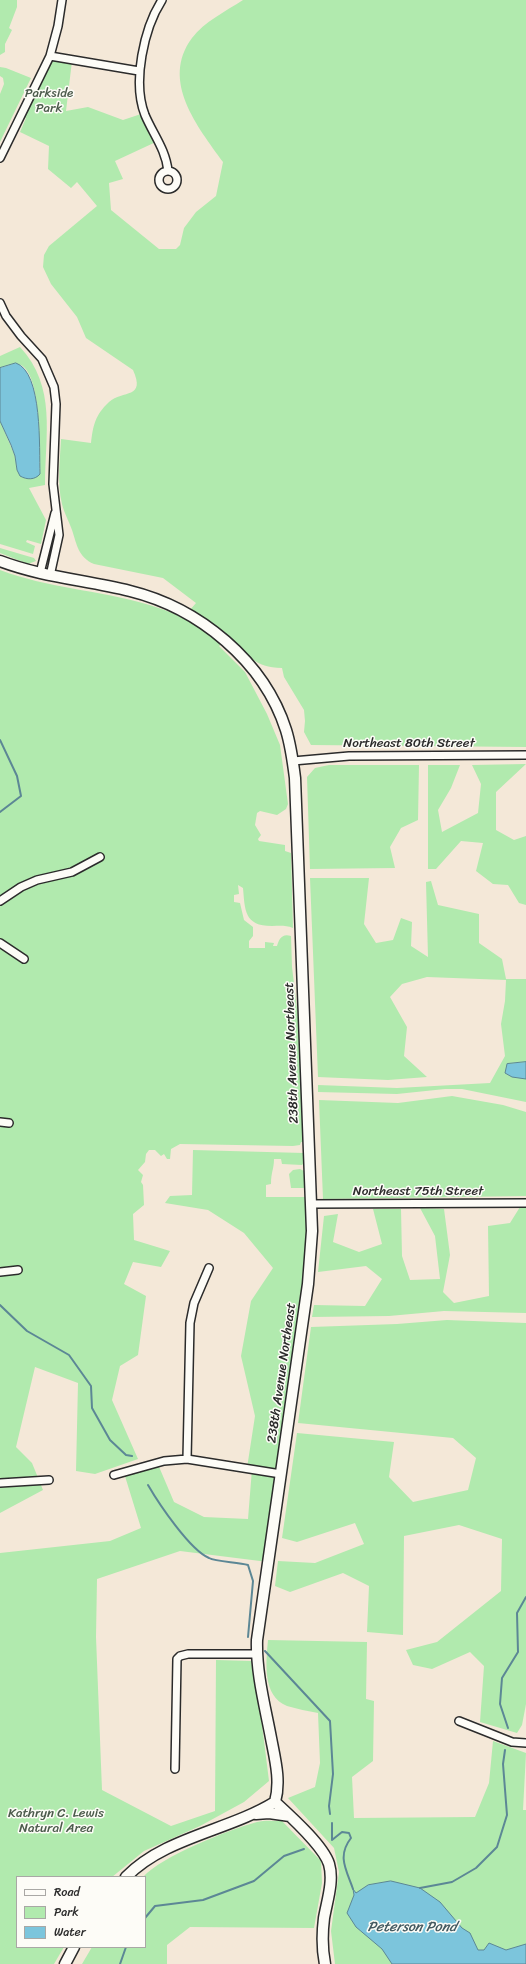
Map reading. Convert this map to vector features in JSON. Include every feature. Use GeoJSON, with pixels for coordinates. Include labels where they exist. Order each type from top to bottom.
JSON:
{"type":"FeatureCollection","features":[{"type":"Feature","properties":{"kind":"street"},"geometry":{"type":"LineString","coordinates":[[0,158],[50,56],[58,26],[62,0]]}},
{"type":"Feature","properties":{"kind":"street"},"geometry":{"type":"LineString","coordinates":[[162,0],[153,18],[140,71],[144,113],[164,151],[168,171]]}},
{"type":"Feature","properties":{"kind":"street"},"geometry":{"type":"LineString","coordinates":[[50,56],[140,71]]}},
{"type":"Feature","properties":{"kind":"street"},"geometry":{"type":"LineString","coordinates":[[0,303],[6,316],[17,331],[42,359],[54,387],[56,404],[53,484],[55,511],[59,534],[45,575]]}},
{"type":"Feature","properties":{"kind":"street","name":"238th Avenue Northeast"},"geometry":{"type":"LineString","coordinates":[[0,561],[45,575],[130,591],[163,601],[183,611],[223,638],[247,663],[263,685],[278,710],[289,738],[293,761],[311,1204],[311,1243],[308,1284],[260,1616],[257,1654],[260,1680],[276,1763],[278,1790],[275,1802]]}},
{"type":"Feature","properties":{"kind":"street","name":"Northeast 80th Street"},"geometry":{"type":"LineString","coordinates":[[293,761],[349,756],[526,755]]}},
{"type":"Feature","properties":{"kind":"street"},"geometry":{"type":"LineString","coordinates":[[0,901],[21,887],[38,880],[72,872],[100,857]]}},
{"type":"Feature","properties":{"kind":"street"},"geometry":{"type":"LineString","coordinates":[[0,943],[24,959]]}},
{"type":"Feature","properties":{"kind":"street"},"geometry":{"type":"LineString","coordinates":[[0,1122],[9,1123]]}},
{"type":"Feature","properties":{"kind":"street","name":"Northeast 75th Street"},"geometry":{"type":"LineString","coordinates":[[311,1204],[526,1203]]}},
{"type":"Feature","properties":{"kind":"street"},"geometry":{"type":"LineString","coordinates":[[186,1459],[190,1323],[194,1303],[209,1268]]}},
{"type":"Feature","properties":{"kind":"street"},"geometry":{"type":"LineString","coordinates":[[0,1272],[18,1270]]}},
{"type":"Feature","properties":{"kind":"street"},"geometry":{"type":"LineString","coordinates":[[114,1475],[164,1461],[186,1459],[281,1474]]}},
{"type":"Feature","properties":{"kind":"street"},"geometry":{"type":"LineString","coordinates":[[0,1483],[49,1480]]}},
{"type":"Feature","properties":{"kind":"street"},"geometry":{"type":"LineString","coordinates":[[175,1770],[176,1664],[180,1656],[257,1654]]}},
{"type":"Feature","properties":{"kind":"street"},"geometry":{"type":"LineString","coordinates":[[459,1721],[512,1742],[526,1743]]}},
{"type":"Feature","properties":{"kind":"street"},"geometry":{"type":"LineString","coordinates":[[127,1876],[138,1865],[157,1854],[256,1814],[275,1802],[310,1836],[329,1863],[330,1876],[322,1934],[325,1964]]}},
{"type":"Feature","properties":{"kind":"street"},"geometry":{"type":"LineString","coordinates":[[256,1814],[270,1813],[290,1816]]}},
{"type":"Feature","properties":{"kind":"street"},"geometry":{"type":"LineString","coordinates":[[65,1964],[73,1948]]}},
{"type":"Feature","properties":{"kind":"green space"},"geometry":{"type":"Polygon","coordinates":[[[0,0],[17,0],[17,7],[9,28],[12,30],[5,44],[5,52],[0,55],[0,0]]]}},
{"type":"Feature","properties":{"kind":"green space","name":"Parkside Park"},"geometry":{"type":"Polygon","coordinates":[[[243,0],[526,0],[526,747],[311,745],[304,732],[304,710],[284,677],[282,668],[265,666],[258,663],[247,655],[230,638],[219,646],[245,672],[267,714],[280,745],[288,804],[286,809],[277,815],[260,811],[257,813],[255,825],[261,835],[258,839],[259,841],[285,845],[285,851],[291,853],[293,928],[263,925],[251,920],[244,903],[243,888],[238,885],[239,894],[234,895],[234,902],[240,903],[244,920],[253,927],[253,936],[249,941],[249,948],[265,948],[265,942],[274,943],[273,946],[277,946],[281,937],[285,935],[291,936],[292,967],[307,1093],[309,1142],[301,1142],[300,1145],[293,1146],[180,1144],[171,1149],[170,1159],[167,1159],[164,1154],[161,1156],[155,1150],[149,1150],[146,1154],[145,1162],[138,1170],[143,1175],[141,1182],[143,1185],[144,1205],[133,1214],[134,1240],[170,1251],[161,1267],[133,1262],[124,1284],[146,1296],[138,1355],[120,1366],[112,1400],[138,1459],[95,1474],[76,1471],[78,1383],[35,1367],[16,1447],[32,1463],[43,1490],[0,1513],[0,570],[36,581],[128,599],[170,612],[183,618],[196,603],[163,578],[94,564],[89,561],[81,554],[77,546],[64,511],[60,496],[59,480],[61,439],[91,443],[94,426],[104,407],[115,398],[135,390],[137,386],[133,370],[86,338],[77,317],[51,284],[43,267],[44,255],[49,246],[97,206],[77,182],[71,188],[48,169],[49,146],[20,132],[26,118],[20,115],[50,56],[72,61],[66,111],[88,107],[123,120],[144,113],[158,141],[115,161],[123,179],[109,183],[111,210],[159,249],[176,249],[180,245],[184,228],[196,212],[216,196],[223,162],[203,134],[186,103],[181,87],[180,71],[183,54],[197,32],[216,17],[243,0]]]}},
{"type":"Feature","properties":{"kind":"green space"},"geometry":{"type":"Polygon","coordinates":[[[0,67],[31,78],[0,142],[0,94],[4,84],[3,78],[0,76],[0,67]]]}},
{"type":"Feature","properties":{"kind":"green space"},"geometry":{"type":"Polygon","coordinates":[[[20,347],[32,362],[40,378],[46,412],[47,430],[45,485],[29,488],[46,520],[41,544],[27,540],[26,542],[35,546],[33,554],[0,544],[0,421],[15,456],[17,470],[40,474],[38,415],[33,383],[28,372],[19,364],[8,365],[0,368],[0,356],[20,347]]]}},
{"type":"Feature","properties":{"kind":"green space"},"geometry":{"type":"Polygon","coordinates":[[[0,548],[34,558],[36,561],[28,564],[0,553],[0,548]]]}},
{"type":"Feature","properties":{"kind":"green space"},"geometry":{"type":"Polygon","coordinates":[[[526,764],[496,792],[496,830],[514,840],[526,836],[526,905],[519,903],[508,885],[493,884],[476,871],[483,843],[461,841],[436,869],[428,869],[428,765],[460,765],[451,788],[438,810],[442,832],[478,813],[481,784],[472,765],[526,764]]]}},
{"type":"Feature","properties":{"kind":"green space"},"geometry":{"type":"Polygon","coordinates":[[[329,765],[419,765],[418,820],[401,828],[390,847],[395,868],[310,869],[307,777],[315,768],[329,765]]]}},
{"type":"Feature","properties":{"kind":"green space"},"geometry":{"type":"Polygon","coordinates":[[[310,878],[369,878],[364,924],[376,943],[393,940],[401,918],[412,922],[411,946],[428,957],[426,882],[431,881],[438,905],[479,914],[479,943],[502,959],[506,979],[526,979],[526,1102],[462,1089],[445,1089],[397,1094],[318,1092],[318,1085],[397,1088],[490,1083],[505,1056],[501,1024],[505,1001],[506,980],[427,977],[402,984],[390,997],[407,1027],[404,1056],[427,1077],[388,1080],[318,1077],[310,878]]]}},
{"type":"Feature","properties":{"kind":"green space"},"geometry":{"type":"Polygon","coordinates":[[[452,1096],[503,1105],[526,1112],[526,1196],[323,1199],[319,1100],[398,1103],[452,1096]]]}},
{"type":"Feature","properties":{"kind":"green space","name":"Kathryn C. Lewis Natural Area"},"geometry":{"type":"Polygon","coordinates":[[[193,1150],[304,1153],[304,1163],[302,1165],[282,1164],[281,1159],[274,1159],[271,1184],[266,1185],[266,1197],[311,1197],[312,1231],[268,1562],[180,1551],[97,1579],[96,1637],[102,1790],[171,1826],[215,1811],[216,1660],[251,1661],[262,1725],[269,1781],[244,1802],[200,1826],[144,1851],[113,1876],[16,1876],[16,1948],[63,1948],[54,1964],[0,1964],[0,1553],[110,1541],[141,1528],[124,1473],[157,1462],[174,1502],[204,1517],[248,1519],[252,1469],[247,1468],[255,1416],[241,1356],[251,1301],[273,1268],[244,1233],[208,1210],[165,1203],[170,1196],[192,1195],[193,1150]]]}},
{"type":"Feature","properties":{"kind":"green space"},"geometry":{"type":"Polygon","coordinates":[[[300,1169],[304,1171],[306,1188],[291,1188],[289,1174],[293,1170],[300,1169]]]}},
{"type":"Feature","properties":{"kind":"green space"},"geometry":{"type":"Polygon","coordinates":[[[520,1207],[526,1207],[526,1313],[444,1311],[389,1316],[312,1317],[314,1305],[365,1306],[382,1279],[366,1266],[318,1272],[324,1216],[338,1214],[333,1242],[359,1252],[382,1244],[373,1209],[401,1209],[402,1256],[410,1280],[440,1279],[435,1236],[420,1208],[444,1209],[450,1255],[443,1292],[454,1303],[489,1296],[488,1226],[510,1223],[520,1207]]]}},
{"type":"Feature","properties":{"kind":"green space"},"geometry":{"type":"Polygon","coordinates":[[[447,1320],[526,1323],[526,1704],[522,1725],[517,1733],[480,1722],[484,1666],[470,1652],[432,1669],[413,1665],[406,1650],[437,1642],[501,1591],[502,1539],[459,1525],[404,1536],[403,1635],[367,1632],[369,1586],[343,1573],[290,1592],[275,1586],[278,1561],[315,1563],[364,1544],[355,1523],[297,1542],[282,1538],[297,1433],[394,1442],[389,1477],[413,1502],[468,1490],[476,1458],[453,1438],[298,1423],[311,1327],[397,1324],[447,1320]]]}},
{"type":"Feature","properties":{"kind":"green space"},"geometry":{"type":"Polygon","coordinates":[[[268,1640],[367,1642],[366,1699],[374,1701],[373,1761],[352,1777],[354,1818],[475,1817],[489,1783],[493,1741],[526,1753],[523,1810],[526,1810],[526,1964],[335,1964],[331,1931],[339,1872],[334,1848],[288,1798],[315,1787],[320,1763],[318,1713],[287,1706],[273,1695],[267,1678],[268,1640]]]}},
{"type":"Feature","properties":{"kind":"green space"},"geometry":{"type":"Polygon","coordinates":[[[260,1821],[282,1821],[321,1861],[322,1883],[314,1928],[190,1927],[167,1945],[167,1964],[82,1964],[91,1948],[146,1948],[146,1876],[144,1876],[152,1869],[180,1852],[213,1837],[260,1821]]]}},
{"type":"Feature","properties":{"kind":"water"},"geometry":{"type":"Polygon","coordinates":[[[16,363],[25,369],[31,381],[38,412],[40,474],[31,479],[20,476],[17,470],[15,456],[11,445],[0,421],[0,368],[16,363]]]}},
{"type":"Feature","properties":{"kind":"water"},"geometry":{"type":"Polygon","coordinates":[[[526,1062],[526,1079],[512,1077],[505,1073],[507,1064],[526,1062]]]}},
{"type":"Feature","properties":{"kind":"water","name":"Peterson Pond"},"geometry":{"type":"Polygon","coordinates":[[[391,1881],[420,1888],[440,1902],[462,1928],[470,1933],[478,1950],[484,1950],[489,1943],[506,1950],[526,1944],[526,1964],[392,1964],[382,1949],[356,1927],[347,1913],[354,1895],[353,1889],[356,1893],[368,1885],[391,1881]]]}},
{"type":"Feature","properties":{"kind":"waterway"},"geometry":{"type":"LineString","coordinates":[[0,740],[17,776],[21,796],[0,812]]}},
{"type":"Feature","properties":{"kind":"waterway"},"geometry":{"type":"LineString","coordinates":[[0,1305],[27,1331],[69,1355],[91,1386],[92,1408],[110,1440],[126,1455],[132,1456]]}},
{"type":"Feature","properties":{"kind":"waterway"},"geometry":{"type":"LineString","coordinates":[[148,1485],[176,1526],[201,1553],[212,1559],[248,1565],[253,1581],[248,1637]]}},
{"type":"Feature","properties":{"kind":"waterway"},"geometry":{"type":"LineString","coordinates":[[508,1728],[500,1704],[502,1678],[518,1652],[517,1613],[526,1597]]}},
{"type":"Feature","properties":{"kind":"waterway"},"geometry":{"type":"LineString","coordinates":[[265,1651],[330,1721],[333,1774],[329,1806],[330,1814]]}},
{"type":"Feature","properties":{"kind":"waterway"},"geometry":{"type":"LineString","coordinates":[[420,1888],[452,1882],[476,1868],[497,1847],[507,1815],[503,1764],[505,1750]]}},
{"type":"Feature","properties":{"kind":"waterway"},"geometry":{"type":"LineString","coordinates":[[332,1823],[332,1840]]}},
{"type":"Feature","properties":{"kind":"waterway"},"geometry":{"type":"LineString","coordinates":[[332,1840],[342,1832],[349,1833],[351,1838],[344,1851],[344,1863],[353,1889]]}},
{"type":"Feature","properties":{"kind":"waterway"},"geometry":{"type":"LineString","coordinates":[[146,1917],[155,1906],[203,1900],[254,1881],[284,1856],[304,1849]]}},
{"type":"Feature","properties":{"kind":"waterway"},"geometry":{"type":"LineString","coordinates":[[120,1964],[126,1948]]}}]}
